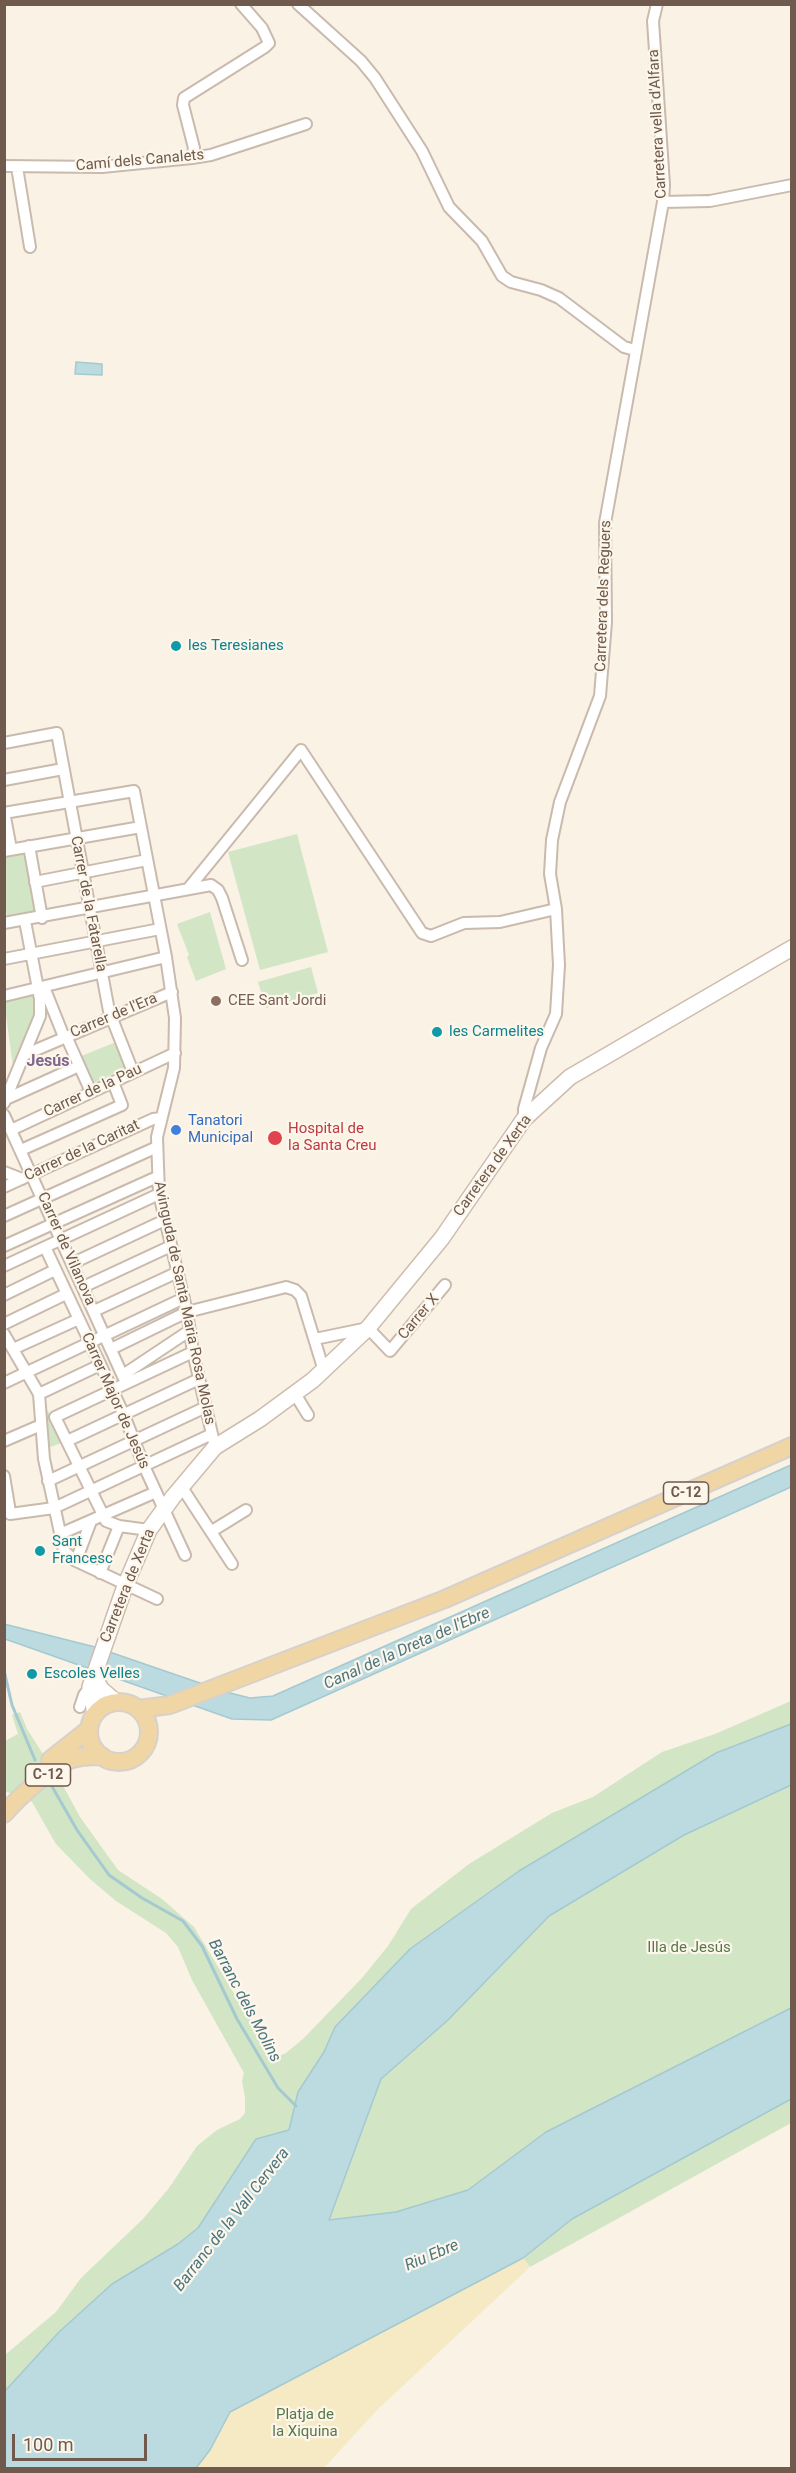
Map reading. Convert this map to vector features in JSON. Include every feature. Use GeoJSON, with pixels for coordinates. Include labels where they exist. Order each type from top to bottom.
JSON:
{"type":"FeatureCollection","features":[{"type":"Feature","properties":{"kind":"main road","name":"Carretera de Xerta"},"geometry":{"type":"LineString","coordinates":[[95,1680],[102,1651],[125,1586],[149,1530],[214,1441],[260,1419],[295,1394],[324,1371],[368,1328],[442,1238],[524,1119],[570,1077],[792,948]]}},
{"type":"Feature","properties":{"kind":"main road","name":"C-12"},"geometry":{"type":"LineString","coordinates":[[4,1800],[89,1714],[104,1706],[124,1702],[138,1709],[171,1704],[445,1599],[792,1446]]}},
{"type":"Feature","properties":{"kind":"main road"},"geometry":{"type":"LineString","coordinates":[[95,1680],[116,1702]]}},
{"type":"Feature","properties":{"kind":"main road"},"geometry":{"type":"LineString","coordinates":[[95,1680],[89,1714],[92,1744],[102,1756]]}},
{"type":"Feature","properties":{"kind":"main road","name":"C-12"},"geometry":{"type":"LineString","coordinates":[[4,1814],[62,1764],[80,1758],[102,1756],[117,1761],[133,1758],[147,1743],[148,1733],[171,1704]]}},
{"type":"Feature","properties":{"kind":"main road"},"geometry":{"type":"LineString","coordinates":[[138,1709],[147,1724],[148,1733]]}},
{"type":"Feature","properties":{"kind":"street"},"geometry":{"type":"LineString","coordinates":[[192,158],[194,148],[183,105],[184,98],[269,43],[262,28],[241,4]]}},
{"type":"Feature","properties":{"kind":"street"},"geometry":{"type":"LineString","coordinates":[[298,4],[361,62],[375,78],[422,151],[449,207],[482,241],[502,276],[511,282],[551,294],[583,315],[624,347],[635,350]]}},
{"type":"Feature","properties":{"kind":"street","name":"Carretera vella d'Alfara"},"geometry":{"type":"LineString","coordinates":[[635,350],[663,202],[664,185],[653,21],[657,4]]}},
{"type":"Feature","properties":{"kind":"street","name":"Camí dels Canalets"},"geometry":{"type":"LineString","coordinates":[[4,166],[102,167],[192,158],[211,155],[306,124]]}},
{"type":"Feature","properties":{"kind":"street"},"geometry":{"type":"LineString","coordinates":[[17,167],[30,247]]}},
{"type":"Feature","properties":{"kind":"street"},"geometry":{"type":"LineString","coordinates":[[663,202],[710,201],[792,185]]}},
{"type":"Feature","properties":{"kind":"street","name":"Carretera dels Reguers"},"geometry":{"type":"LineString","coordinates":[[524,1119],[524,1109],[541,1048],[556,1014],[559,992],[556,909],[550,874],[552,840],[560,802],[600,696],[606,622],[605,523],[635,350]]}},
{"type":"Feature","properties":{"kind":"street","name":"Carrer de la Fatarella"},"geometry":{"type":"LineString","coordinates":[[4,743],[57,734],[110,1017],[133,1072]]}},
{"type":"Feature","properties":{"kind":"street"},"geometry":{"type":"LineString","coordinates":[[188,889],[301,750],[422,933],[431,936],[464,922],[500,922],[556,909]]}},
{"type":"Feature","properties":{"kind":"street"},"geometry":{"type":"LineString","coordinates":[[4,780],[63,769]]}},
{"type":"Feature","properties":{"kind":"street","name":"Avinguda de Santa Maria Rosa Molas"},"geometry":{"type":"LineString","coordinates":[[69,802],[134,791],[172,992],[175,1053],[171,1083],[160,1120],[157,1147],[159,1194],[188,1312],[193,1352],[214,1441]]}},
{"type":"Feature","properties":{"kind":"street"},"geometry":{"type":"LineString","coordinates":[[69,802],[5,813],[8,850],[141,827]]}},
{"type":"Feature","properties":{"kind":"street"},"geometry":{"type":"LineString","coordinates":[[29,846],[42,918]]}},
{"type":"Feature","properties":{"kind":"street"},"geometry":{"type":"LineString","coordinates":[[35,882],[147,860]]}},
{"type":"Feature","properties":{"kind":"street"},"geometry":{"type":"LineString","coordinates":[[4,923],[42,918],[211,885],[219,890],[242,960]]}},
{"type":"Feature","properties":{"kind":"street"},"geometry":{"type":"LineString","coordinates":[[25,921],[31,954],[41,988],[91,1092]]}},
{"type":"Feature","properties":{"kind":"street"},"geometry":{"type":"LineString","coordinates":[[4,959],[160,929]]}},
{"type":"Feature","properties":{"kind":"street"},"geometry":{"type":"LineString","coordinates":[[4,996],[166,957]]}},
{"type":"Feature","properties":{"kind":"street"},"geometry":{"type":"LineString","coordinates":[[5,1101],[8,1084],[24,1055],[40,1016],[41,988]]}},
{"type":"Feature","properties":{"kind":"street","name":"Carrer de l'Era"},"geometry":{"type":"LineString","coordinates":[[24,1055],[172,992]]}},
{"type":"Feature","properties":{"kind":"street","name":"Carrer de la Pau"},"geometry":{"type":"LineString","coordinates":[[11,1130],[175,1053]]}},
{"type":"Feature","properties":{"kind":"street"},"geometry":{"type":"LineString","coordinates":[[5,1101],[79,1066]]}},
{"type":"Feature","properties":{"kind":"street"},"geometry":{"type":"LineString","coordinates":[[21,1150],[122,1105],[112,1082]]}},
{"type":"Feature","properties":{"kind":"street","name":"Carrer de Vilanova"},"geometry":{"type":"LineString","coordinates":[[4,1115],[21,1150],[27,1177],[44,1198],[125,1379]]}},
{"type":"Feature","properties":{"kind":"street","name":"Carrer de la Caritat"},"geometry":{"type":"LineString","coordinates":[[4,1187],[153,1119],[160,1120]]}},
{"type":"Feature","properties":{"kind":"street"},"geometry":{"type":"LineString","coordinates":[[4,1216],[157,1147]]}},
{"type":"Feature","properties":{"kind":"street"},"geometry":{"type":"LineString","coordinates":[[4,1172],[27,1177]]}},
{"type":"Feature","properties":{"kind":"street"},"geometry":{"type":"LineString","coordinates":[[4,1246],[157,1177]]}},
{"type":"Feature","properties":{"kind":"street"},"geometry":{"type":"LineString","coordinates":[[4,1266],[159,1194]]}},
{"type":"Feature","properties":{"kind":"street"},"geometry":{"type":"LineString","coordinates":[[73,1263],[165,1220]]}},
{"type":"Feature","properties":{"kind":"street"},"geometry":{"type":"LineString","coordinates":[[83,1287],[171,1246]]}},
{"type":"Feature","properties":{"kind":"street","name":"Carrer Major de Jesús"},"geometry":{"type":"LineString","coordinates":[[45,1247],[135,1439],[144,1466],[185,1555]]}},
{"type":"Feature","properties":{"kind":"street"},"geometry":{"type":"LineString","coordinates":[[4,1295],[55,1270]]}},
{"type":"Feature","properties":{"kind":"street"},"geometry":{"type":"LineString","coordinates":[[94,1311],[178,1272]]}},
{"type":"Feature","properties":{"kind":"street","name":"Carrer X"},"geometry":{"type":"LineString","coordinates":[[368,1328],[390,1351],[445,1285]]}},
{"type":"Feature","properties":{"kind":"street"},"geometry":{"type":"LineString","coordinates":[[111,1349],[188,1312],[286,1287],[298,1293],[324,1371]]}},
{"type":"Feature","properties":{"kind":"street"},"geometry":{"type":"LineString","coordinates":[[4,1324],[66,1294]]}},
{"type":"Feature","properties":{"kind":"street"},"geometry":{"type":"LineString","coordinates":[[4,1383],[184,1298]]}},
{"type":"Feature","properties":{"kind":"street"},"geometry":{"type":"LineString","coordinates":[[13,1349],[79,1319]]}},
{"type":"Feature","properties":{"kind":"street"},"geometry":{"type":"LineString","coordinates":[[315,1339],[368,1328]]}},
{"type":"Feature","properties":{"kind":"street"},"geometry":{"type":"LineString","coordinates":[[149,1530],[119,1526],[106,1521],[55,1416],[112,1390],[189,1330]]}},
{"type":"Feature","properties":{"kind":"street"},"geometry":{"type":"LineString","coordinates":[[4,1334],[39,1394],[48,1481],[64,1551],[76,1561],[125,1586],[157,1599]]}},
{"type":"Feature","properties":{"kind":"street"},"geometry":{"type":"LineString","coordinates":[[125,1379],[193,1352]]}},
{"type":"Feature","properties":{"kind":"street"},"geometry":{"type":"LineString","coordinates":[[39,1394],[100,1365]]}},
{"type":"Feature","properties":{"kind":"street"},"geometry":{"type":"LineString","coordinates":[[67,1441],[199,1379]]}},
{"type":"Feature","properties":{"kind":"street"},"geometry":{"type":"LineString","coordinates":[[295,1394],[308,1415]]}},
{"type":"Feature","properties":{"kind":"street"},"geometry":{"type":"LineString","coordinates":[[48,1481],[206,1407]]}},
{"type":"Feature","properties":{"kind":"street"},"geometry":{"type":"LineString","coordinates":[[4,1441],[41,1425]]}},
{"type":"Feature","properties":{"kind":"street"},"geometry":{"type":"LineString","coordinates":[[4,1476],[7,1507],[10,1514],[54,1508],[144,1466],[214,1441]]}},
{"type":"Feature","properties":{"kind":"street"},"geometry":{"type":"LineString","coordinates":[[182,1486],[232,1564]]}},
{"type":"Feature","properties":{"kind":"street"},"geometry":{"type":"LineString","coordinates":[[60,1534],[156,1492]]}},
{"type":"Feature","properties":{"kind":"street"},"geometry":{"type":"LineString","coordinates":[[212,1532],[246,1510]]}},
{"type":"Feature","properties":{"kind":"street"},"geometry":{"type":"LineString","coordinates":[[76,1561],[91,1521]]}},
{"type":"Feature","properties":{"kind":"street"},"geometry":{"type":"LineString","coordinates":[[100,1573],[119,1526]]}},
{"type":"Feature","properties":{"kind":"green space"},"geometry":{"type":"Polygon","coordinates":[[[297,834],[328,952],[260,970],[228,852],[297,834]]]}},
{"type":"Feature","properties":{"kind":"green space"},"geometry":{"type":"Polygon","coordinates":[[[25,851],[38,912],[7,917],[4,854],[25,851]]]}},
{"type":"Feature","properties":{"kind":"green space"},"geometry":{"type":"Polygon","coordinates":[[[210,912],[226,969],[196,981],[177,924],[210,912]]]}},
{"type":"Feature","properties":{"kind":"green space"},"geometry":{"type":"Polygon","coordinates":[[[311,967],[318,993],[266,1008],[258,982],[311,967]]]}},
{"type":"Feature","properties":{"kind":"green space"},"geometry":{"type":"Polygon","coordinates":[[[35,994],[38,1008],[17,1066],[13,1067],[4,1000],[35,994]]]}},
{"type":"Feature","properties":{"kind":"green space"},"geometry":{"type":"Polygon","coordinates":[[[116,1042],[127,1067],[91,1084],[79,1057],[116,1042]]]}},
{"type":"Feature","properties":{"kind":"green space"},"geometry":{"type":"Polygon","coordinates":[[[44,1404],[64,1442],[48,1448],[44,1404]]]}},
{"type":"Feature","properties":{"kind":"green space"},"geometry":{"type":"Polygon","coordinates":[[[791,1701],[791,1724],[716,1753],[519,1871],[410,1949],[335,2027],[324,2052],[298,2092],[289,2130],[256,2139],[198,2228],[178,2244],[112,2284],[59,2332],[5,2391],[5,2355],[56,2312],[81,2278],[143,2219],[169,2188],[197,2146],[217,2130],[240,2119],[245,2113],[242,2081],[244,2073],[192,1980],[178,1947],[166,1933],[116,1901],[90,1879],[56,1844],[32,1802],[5,1791],[5,1741],[18,1734],[12,1715],[20,1712],[27,1729],[43,1754],[69,1768],[61,1782],[80,1817],[118,1870],[162,1899],[194,1927],[271,2055],[279,2056],[303,2039],[362,1978],[388,1946],[411,1909],[469,1864],[552,1813],[593,1797],[662,1752],[715,1734],[791,1701]]]}},
{"type":"Feature","properties":{"kind":"green space","name":"Illa de Jesús"},"geometry":{"type":"Polygon","coordinates":[[[791,1785],[791,2008],[546,2132],[468,2190],[396,2212],[329,2220],[381,2079],[448,2020],[549,1916],[684,1835],[791,1785]]]}},
{"type":"Feature","properties":{"kind":"green space"},"geometry":{"type":"Polygon","coordinates":[[[791,2099],[791,2123],[530,2267],[523,2258],[572,2219],[791,2099]]]}},
{"type":"Feature","properties":{"kind":"sand","name":"Platja de la Xiquina"},"geometry":{"type":"Polygon","coordinates":[[[523,2258],[530,2267],[377,2410],[324,2468],[196,2468],[210,2450],[230,2412],[523,2258]]]}},
{"type":"Feature","properties":{"kind":"water"},"geometry":{"type":"Polygon","coordinates":[[[76,362],[102,364],[102,375],[75,374],[76,362]]]}},
{"type":"Feature","properties":{"kind":"water","name":"Canal de la Dreta de l'Ebre"},"geometry":{"type":"Polygon","coordinates":[[[791,1465],[791,1487],[271,1720],[232,1719],[5,1639],[4,1624],[95,1647],[226,1692],[250,1698],[273,1696],[791,1465]]]}},
{"type":"Feature","properties":{"kind":"water"},"geometry":{"type":"Polygon","coordinates":[[[791,1724],[791,1785],[684,1835],[549,1916],[448,2020],[381,2079],[329,2220],[396,2212],[468,2190],[546,2132],[791,2008],[791,2099],[572,2219],[523,2258],[230,2412],[210,2450],[196,2468],[5,2468],[5,2391],[59,2332],[112,2284],[178,2244],[198,2228],[256,2139],[289,2130],[298,2092],[324,2052],[335,2027],[410,1949],[519,1871],[716,1753],[791,1724]]]}},
{"type":"Feature","properties":{"kind":"waterway","name":"Barranc dels Molins"},"geometry":{"type":"LineString","coordinates":[[4,1670],[12,1705],[35,1760]]}},
{"type":"Feature","properties":{"kind":"waterway","name":"Barranc dels Molins"},"geometry":{"type":"LineString","coordinates":[[50,1783],[77,1830],[109,1875],[142,1898],[183,1921],[202,1946],[237,2019],[278,2088],[296,2106]]}},
{"type":"Feature","properties":{"kind":"place","name":"les Teresianes"},"geometry":{"type":"Point","coordinates":[176,646]}},
{"type":"Feature","properties":{"kind":"place","name":"CEE Sant Jordi"},"geometry":{"type":"Point","coordinates":[216,1001]}},
{"type":"Feature","properties":{"kind":"place","name":"les Carmelites"},"geometry":{"type":"Point","coordinates":[437,1032]}},
{"type":"Feature","properties":{"kind":"place","name":"Tanatori Municipal"},"geometry":{"type":"Point","coordinates":[176,1130]}},
{"type":"Feature","properties":{"kind":"place","name":"Hospital de la Santa Creu"},"geometry":{"type":"Point","coordinates":[275,1138]}},
{"type":"Feature","properties":{"kind":"place","name":"Sant Francesc"},"geometry":{"type":"Point","coordinates":[40,1551]}},
{"type":"Feature","properties":{"kind":"place","name":"Escoles Velles"},"geometry":{"type":"Point","coordinates":[32,1674]}},
{"type":"Feature","properties":{"kind":"district","name":"Jesús"},"geometry":{"type":"Point","coordinates":[48,1062]}},
{"type":"Feature","properties":{"kind":"water label","name":"Barranc de la Vall Cervera"},"geometry":{"type":"Point","coordinates":[232,2220]}},
{"type":"Feature","properties":{"kind":"water label","name":"Riu Ebre"},"geometry":{"type":"Point","coordinates":[432,2256]}}]}
